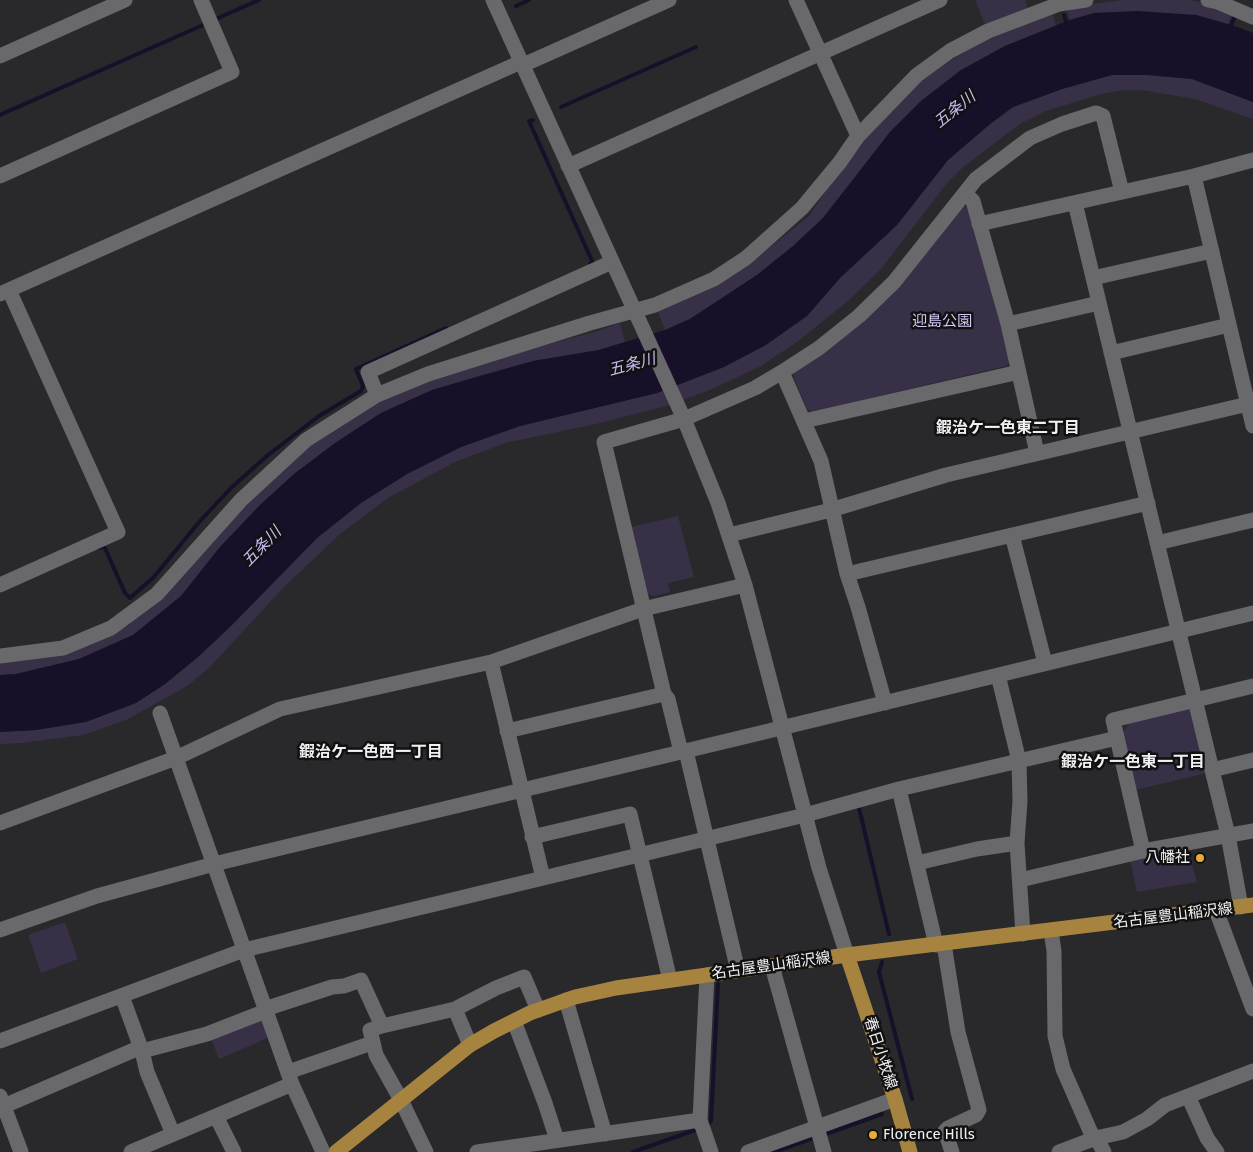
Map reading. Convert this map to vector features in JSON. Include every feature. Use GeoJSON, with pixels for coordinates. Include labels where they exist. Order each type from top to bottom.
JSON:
{"type":"FeatureCollection","features":[{"type":"Feature","properties":{"kind":"main road","name":"名古屋豊山稲沢線"},"geometry":{"type":"LineString","coordinates":[[336,1152],[470,1045],[514,1021],[566,1000],[616,988],[847,955],[1247,906]]}},
{"type":"Feature","properties":{"kind":"main road","name":"春日小牧線"},"geometry":{"type":"LineString","coordinates":[[847,955],[895,1099],[910,1152]]}},
{"type":"Feature","properties":{"kind":"street"},"geometry":{"type":"LineString","coordinates":[[0,56],[125,0]]}},
{"type":"Feature","properties":{"kind":"street"},"geometry":{"type":"LineString","coordinates":[[0,176],[232,72],[201,0]]}},
{"type":"Feature","properties":{"kind":"street"},"geometry":{"type":"LineString","coordinates":[[493,0],[680,412],[718,503],[745,585],[819,868],[847,955]]}},
{"type":"Feature","properties":{"kind":"street"},"geometry":{"type":"LineString","coordinates":[[0,585],[118,532],[5,292],[669,0]]}},
{"type":"Feature","properties":{"kind":"street"},"geometry":{"type":"LineString","coordinates":[[796,0],[858,136]]}},
{"type":"Feature","properties":{"kind":"street"},"geometry":{"type":"LineString","coordinates":[[568,166],[940,0]]}},
{"type":"Feature","properties":{"kind":"street"},"geometry":{"type":"LineString","coordinates":[[0,656],[63,648],[111,628],[157,594],[241,500],[306,440],[377,395],[428,374],[590,323],[635,314],[714,279],[746,258],[802,208],[840,162],[858,136],[917,75],[950,51],[988,30],[1058,2],[1086,0]]}},
{"type":"Feature","properties":{"kind":"street"},"geometry":{"type":"LineString","coordinates":[[1215,0],[1239,5],[1253,17]]}},
{"type":"Feature","properties":{"kind":"street"},"geometry":{"type":"LineString","coordinates":[[738,971],[684,751],[668,699],[664,694],[604,442],[680,412],[755,388],[819,348],[852,322],[894,282],[976,179],[1030,138],[1062,124],[1096,113],[1104,116],[1122,192]]}},
{"type":"Feature","properties":{"kind":"street"},"geometry":{"type":"LineString","coordinates":[[979,224],[1194,176],[1253,160]]}},
{"type":"Feature","properties":{"kind":"street"},"geometry":{"type":"LineString","coordinates":[[1194,176],[1253,426]]}},
{"type":"Feature","properties":{"kind":"street"},"geometry":{"type":"LineString","coordinates":[[965,193],[973,202],[1008,324],[1037,453]]}},
{"type":"Feature","properties":{"kind":"street"},"geometry":{"type":"LineString","coordinates":[[1075,203],[1212,770],[1247,906]]}},
{"type":"Feature","properties":{"kind":"street"},"geometry":{"type":"LineString","coordinates":[[1093,278],[1212,251]]}},
{"type":"Feature","properties":{"kind":"street"},"geometry":{"type":"LineString","coordinates":[[377,395],[368,372],[612,262]]}},
{"type":"Feature","properties":{"kind":"street"},"geometry":{"type":"LineString","coordinates":[[1008,324],[1099,303]]}},
{"type":"Feature","properties":{"kind":"street"},"geometry":{"type":"LineString","coordinates":[[1111,353],[1229,325]]}},
{"type":"Feature","properties":{"kind":"street"},"geometry":{"type":"LineString","coordinates":[[782,372],[821,461],[847,574],[885,703]]}},
{"type":"Feature","properties":{"kind":"street"},"geometry":{"type":"LineString","coordinates":[[804,421],[1019,372]]}},
{"type":"Feature","properties":{"kind":"street"},"geometry":{"type":"LineString","coordinates":[[729,535],[831,510],[946,474],[1248,404]]}},
{"type":"Feature","properties":{"kind":"street"},"geometry":{"type":"LineString","coordinates":[[847,574],[1148,503]]}},
{"type":"Feature","properties":{"kind":"street"},"geometry":{"type":"LineString","coordinates":[[1157,543],[1253,520]]}},
{"type":"Feature","properties":{"kind":"street"},"geometry":{"type":"LineString","coordinates":[[1012,535],[1045,664]]}},
{"type":"Feature","properties":{"kind":"street"},"geometry":{"type":"LineString","coordinates":[[0,823],[176,758],[280,709],[491,662],[643,609],[745,585]]}},
{"type":"Feature","properties":{"kind":"street"},"geometry":{"type":"LineString","coordinates":[[0,930],[97,896],[214,864],[1253,613]]}},
{"type":"Feature","properties":{"kind":"street"},"geometry":{"type":"LineString","coordinates":[[491,662],[543,878]]}},
{"type":"Feature","properties":{"kind":"street"},"geometry":{"type":"LineString","coordinates":[[998,675],[1019,761],[1020,801],[1017,843],[1023,934]]}},
{"type":"Feature","properties":{"kind":"street"},"geometry":{"type":"LineString","coordinates":[[1143,851],[1113,720],[1253,686]]}},
{"type":"Feature","properties":{"kind":"street"},"geometry":{"type":"LineString","coordinates":[[507,731],[664,694]]}},
{"type":"Feature","properties":{"kind":"street"},"geometry":{"type":"LineString","coordinates":[[160,713],[290,1078],[322,1152]]}},
{"type":"Feature","properties":{"kind":"street"},"geometry":{"type":"LineString","coordinates":[[0,1041],[244,950],[805,815],[899,789],[1117,738]]}},
{"type":"Feature","properties":{"kind":"street"},"geometry":{"type":"LineString","coordinates":[[1212,770],[1253,760]]}},
{"type":"Feature","properties":{"kind":"street"},"geometry":{"type":"LineString","coordinates":[[899,789],[917,863],[940,944],[958,1032],[978,1110],[976,1115],[945,1131],[952,1152]]}},
{"type":"Feature","properties":{"kind":"street"},"geometry":{"type":"LineString","coordinates":[[532,837],[630,814],[670,980]]}},
{"type":"Feature","properties":{"kind":"street"},"geometry":{"type":"LineString","coordinates":[[1020,880],[1143,851],[1253,831]]}},
{"type":"Feature","properties":{"kind":"street"},"geometry":{"type":"LineString","coordinates":[[917,863],[977,849],[1017,843]]}},
{"type":"Feature","properties":{"kind":"street"},"geometry":{"type":"LineString","coordinates":[[1216,910],[1253,1009]]}},
{"type":"Feature","properties":{"kind":"street"},"geometry":{"type":"LineString","coordinates":[[1051,931],[1054,951],[1055,1036],[1063,1069],[1090,1133],[1096,1138],[1104,1152]]}},
{"type":"Feature","properties":{"kind":"street"},"geometry":{"type":"LineString","coordinates":[[772,966],[824,1152]]}},
{"type":"Feature","properties":{"kind":"street"},"geometry":{"type":"LineString","coordinates":[[707,975],[700,1120],[711,1152]]}},
{"type":"Feature","properties":{"kind":"street"},"geometry":{"type":"LineString","coordinates":[[426,1152],[401,1100],[376,1055],[370,1030],[455,1009],[496,988],[524,977],[538,1010]]}},
{"type":"Feature","properties":{"kind":"street"},"geometry":{"type":"LineString","coordinates":[[21,1152],[2,1101],[142,1049],[207,1034],[266,1010],[332,987],[344,986],[361,980],[382,1026]]}},
{"type":"Feature","properties":{"kind":"street"},"geometry":{"type":"LineString","coordinates":[[122,996],[142,1049],[147,1072],[173,1134]]}},
{"type":"Feature","properties":{"kind":"street"},"geometry":{"type":"LineString","coordinates":[[566,1000],[605,1134]]}},
{"type":"Feature","properties":{"kind":"street"},"geometry":{"type":"LineString","coordinates":[[455,1009],[470,1045]]}},
{"type":"Feature","properties":{"kind":"street"},"geometry":{"type":"LineString","coordinates":[[514,1021],[557,1140]]}},
{"type":"Feature","properties":{"kind":"street"},"geometry":{"type":"LineString","coordinates":[[141,1150],[216,1116],[290,1078],[372,1043]]}},
{"type":"Feature","properties":{"kind":"street"},"geometry":{"type":"LineString","coordinates":[[1059,1152],[1096,1138],[1123,1132],[1165,1105],[1253,1071]]}},
{"type":"Feature","properties":{"kind":"street"},"geometry":{"type":"LineString","coordinates":[[1188,1096],[1207,1138],[1217,1152]]}},
{"type":"Feature","properties":{"kind":"street"},"geometry":{"type":"LineString","coordinates":[[748,1152],[895,1099]]}},
{"type":"Feature","properties":{"kind":"street"},"geometry":{"type":"LineString","coordinates":[[216,1116],[234,1152]]}},
{"type":"Feature","properties":{"kind":"street"},"geometry":{"type":"LineString","coordinates":[[477,1152],[518,1149],[557,1140],[700,1120]]}},
{"type":"Feature","properties":{"kind":"green space"},"geometry":{"type":"Polygon","coordinates":[[[975,0],[1025,0],[1028,9],[986,26],[975,0]]]}},
{"type":"Feature","properties":{"kind":"green space"},"geometry":{"type":"Polygon","coordinates":[[[1123,0],[1188,0],[1218,5],[1233,12],[1228,24],[1196,15],[1094,13],[1070,20],[1067,9],[1123,0]]]}},
{"type":"Feature","properties":{"kind":"green space"},"geometry":{"type":"Polygon","coordinates":[[[1052,12],[1056,25],[1005,46],[961,70],[921,101],[890,132],[823,218],[793,246],[757,275],[690,319],[665,330],[658,312],[712,288],[745,267],[809,216],[852,151],[919,80],[979,43],[1052,12]]]}},
{"type":"Feature","properties":{"kind":"green space"},"geometry":{"type":"Polygon","coordinates":[[[1112,75],[1148,75],[1192,79],[1253,102],[1253,119],[1195,99],[1142,90],[1124,90],[1101,94],[1046,111],[1021,123],[962,168],[947,183],[881,269],[848,301],[797,342],[759,367],[710,390],[666,406],[596,424],[505,443],[455,462],[388,498],[340,534],[284,587],[209,668],[187,686],[126,720],[83,735],[0,744],[0,732],[36,730],[136,703],[165,684],[198,657],[231,626],[317,538],[361,503],[407,474],[461,447],[520,426],[657,393],[724,367],[807,316],[840,278],[897,225],[948,160],[990,124],[1013,107],[1062,89],[1112,75]]]}},
{"type":"Feature","properties":{"kind":"green space","name":"迎島公園"},"geometry":{"type":"Polygon","coordinates":[[[960,205],[969,207],[1002,324],[1010,361],[1006,366],[820,410],[811,411],[807,409],[793,376],[794,371],[818,357],[960,205]]]}},
{"type":"Feature","properties":{"kind":"green space"},"geometry":{"type":"Polygon","coordinates":[[[620,323],[625,342],[599,350],[533,361],[481,375],[432,390],[381,413],[335,443],[294,474],[260,505],[220,547],[181,596],[133,635],[79,659],[16,674],[0,675],[0,659],[89,640],[205,545],[309,444],[371,402],[428,377],[595,332],[620,323]]]}},
{"type":"Feature","properties":{"kind":"green space"},"geometry":{"type":"Polygon","coordinates":[[[678,516],[694,577],[668,583],[670,592],[654,596],[647,594],[631,527],[678,516]]]}},
{"type":"Feature","properties":{"kind":"green space"},"geometry":{"type":"Polygon","coordinates":[[[1191,708],[1207,773],[1135,790],[1122,734],[1131,720],[1191,708]]]}},
{"type":"Feature","properties":{"kind":"green space"},"geometry":{"type":"Polygon","coordinates":[[[1187,848],[1197,882],[1137,892],[1130,860],[1187,848]]]}},
{"type":"Feature","properties":{"kind":"green space"},"geometry":{"type":"Polygon","coordinates":[[[65,922],[78,959],[41,973],[28,935],[65,922]]]}},
{"type":"Feature","properties":{"kind":"green space"},"geometry":{"type":"Polygon","coordinates":[[[263,1016],[270,1037],[219,1059],[210,1036],[263,1016]]]}},
{"type":"Feature","properties":{"kind":"water","name":"五条川"},"geometry":{"type":"Polygon","coordinates":[[[1138,11],[1196,15],[1253,33],[1253,102],[1192,79],[1148,75],[1112,75],[1062,89],[1013,107],[948,160],[897,225],[840,278],[807,316],[766,345],[724,367],[657,393],[520,426],[461,447],[407,474],[361,503],[317,538],[198,657],[165,684],[136,703],[86,722],[36,730],[0,732],[0,675],[16,674],[79,659],[133,635],[181,596],[220,547],[260,505],[294,474],[335,443],[381,413],[432,390],[533,361],[599,350],[665,330],[690,319],[757,275],[793,246],[823,218],[890,132],[921,101],[961,70],[1005,46],[1070,20],[1094,13],[1138,11]]]}},
{"type":"Feature","properties":{"kind":"waterway"},"geometry":{"type":"LineString","coordinates":[[216,19],[259,0]]}},
{"type":"Feature","properties":{"kind":"waterway"},"geometry":{"type":"LineString","coordinates":[[516,6],[529,0]]}},
{"type":"Feature","properties":{"kind":"waterway"},"geometry":{"type":"LineString","coordinates":[[1064,15],[1067,25]]}},
{"type":"Feature","properties":{"kind":"waterway"},"geometry":{"type":"LineString","coordinates":[[1230,28],[1235,16]]}},
{"type":"Feature","properties":{"kind":"waterway"},"geometry":{"type":"LineString","coordinates":[[0,115],[203,25]]}},
{"type":"Feature","properties":{"kind":"waterway"},"geometry":{"type":"LineString","coordinates":[[561,107],[696,47]]}},
{"type":"Feature","properties":{"kind":"waterway"},"geometry":{"type":"LineString","coordinates":[[533,120],[529,121],[593,263],[590,264]]}},
{"type":"Feature","properties":{"kind":"waterway"},"geometry":{"type":"LineString","coordinates":[[100,548],[104,546],[125,593],[130,598],[153,578],[200,521],[232,487],[268,455],[319,416],[361,391],[363,386],[356,369],[446,328]]}},
{"type":"Feature","properties":{"kind":"waterway"},"geometry":{"type":"LineString","coordinates":[[859,808],[889,934]]}},
{"type":"Feature","properties":{"kind":"waterway"},"geometry":{"type":"LineString","coordinates":[[882,962],[879,972],[912,1099]]}},
{"type":"Feature","properties":{"kind":"waterway"},"geometry":{"type":"LineString","coordinates":[[707,1125],[711,1121],[718,984]]}},
{"type":"Feature","properties":{"kind":"waterway"},"geometry":{"type":"LineString","coordinates":[[823,1135],[882,1114]]}},
{"type":"Feature","properties":{"kind":"waterway"},"geometry":{"type":"LineString","coordinates":[[633,1152],[698,1129]]}},
{"type":"Feature","properties":{"kind":"waterway"},"geometry":{"type":"LineString","coordinates":[[774,1152],[816,1137]]}},
{"type":"Feature","properties":{"kind":"place","name":"八幡社"},"geometry":{"type":"Point","coordinates":[1200,858]}},
{"type":"Feature","properties":{"kind":"place","name":"Florence Hills"},"geometry":{"type":"Point","coordinates":[873,1135]}},
{"type":"Feature","properties":{"kind":"district","name":"鍜治ケ一色東二丁目"},"geometry":{"type":"Point","coordinates":[1008,429]}},
{"type":"Feature","properties":{"kind":"district","name":"鍜治ケ一色西一丁目"},"geometry":{"type":"Point","coordinates":[371,753]}},
{"type":"Feature","properties":{"kind":"district","name":"鍜治ケ一色東一丁目"},"geometry":{"type":"Point","coordinates":[1133,763]}}]}
